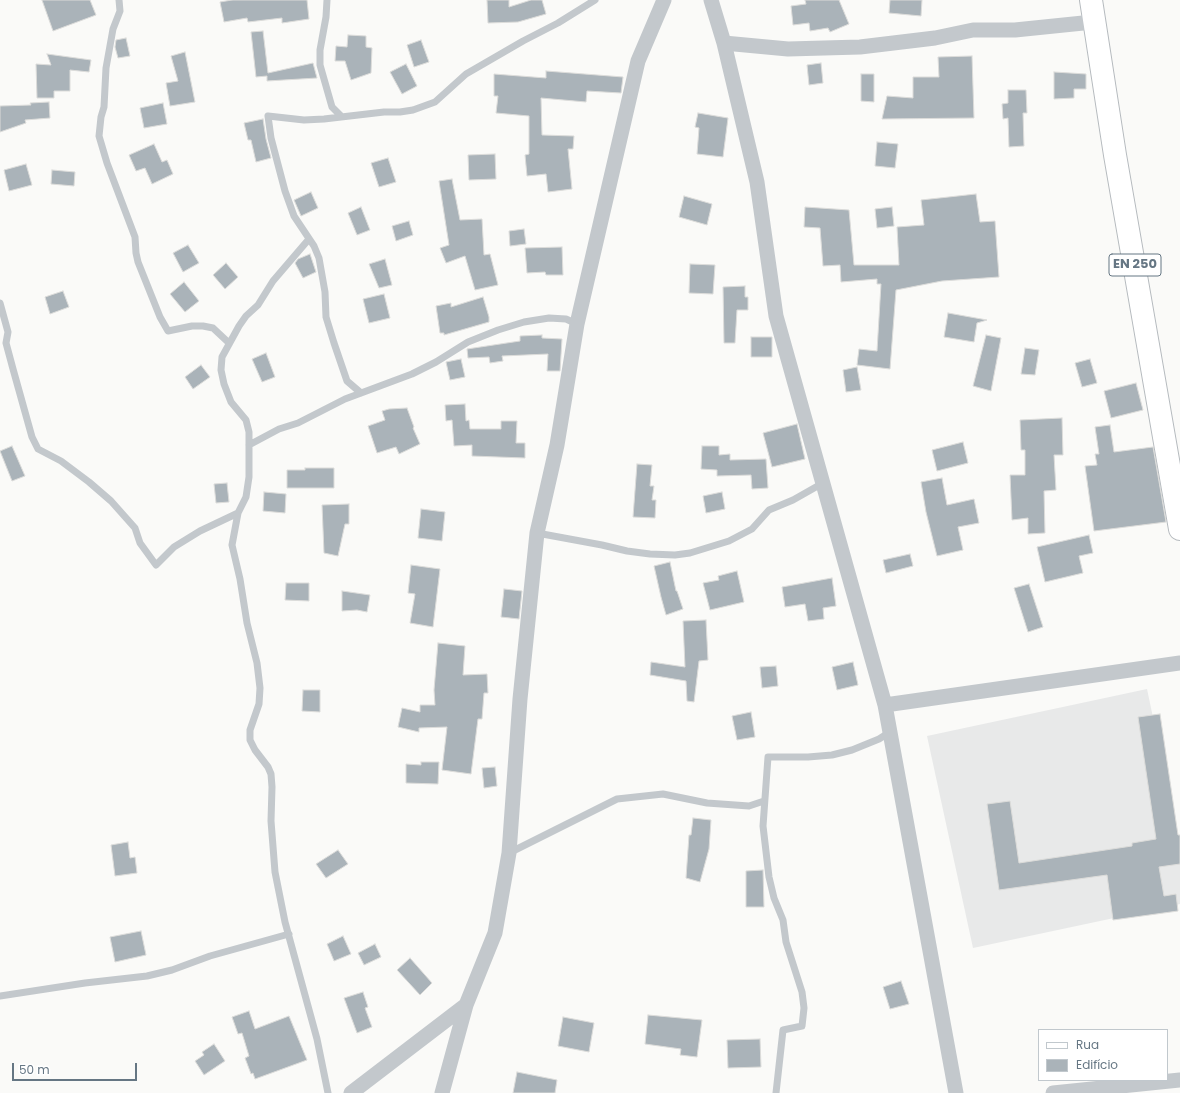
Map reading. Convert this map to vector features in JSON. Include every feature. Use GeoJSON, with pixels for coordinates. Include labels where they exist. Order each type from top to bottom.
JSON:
{"type":"FeatureCollection","features":[{"type":"Feature","properties":{"kind":"main road","name":"EN 250"},"geometry":{"type":"LineString","coordinates":[[1090,0],[1180,529]]}},
{"type":"Feature","properties":{"kind":"street"},"geometry":{"type":"LineString","coordinates":[[442,1093],[466,1005],[495,933],[509,853],[520,699],[537,533],[558,445],[577,324],[638,61],[664,0]]}},
{"type":"Feature","properties":{"kind":"street"},"geometry":{"type":"LineString","coordinates":[[711,0],[724,43],[757,182],[776,316],[885,705],[956,1093]]}},
{"type":"Feature","properties":{"kind":"street"},"geometry":{"type":"LineString","coordinates":[[724,43],[788,49],[860,47],[935,38],[973,30],[1015,30],[1094,22]]}},
{"type":"Feature","properties":{"kind":"street"},"geometry":{"type":"LineString","coordinates":[[885,705],[1180,663]]}},
{"type":"Feature","properties":{"kind":"street"},"geometry":{"type":"LineString","coordinates":[[350,1093],[466,1005]]}},
{"type":"Feature","properties":{"kind":"street"},"geometry":{"type":"LineString","coordinates":[[1053,1093],[1180,1080]]}},
{"type":"Feature","properties":{"kind":"lane"},"geometry":{"type":"LineString","coordinates":[[119,0],[120,11],[113,29],[107,61],[104,106],[99,136],[107,163],[135,237],[138,262],[160,316],[168,331],[192,326],[203,326],[213,328],[229,343]]}},
{"type":"Feature","properties":{"kind":"lane"},"geometry":{"type":"LineString","coordinates":[[327,0],[326,17],[320,50],[320,65],[332,107],[341,116]]}},
{"type":"Feature","properties":{"kind":"lane"},"geometry":{"type":"LineString","coordinates":[[360,393],[347,381],[334,343],[326,317],[325,292],[319,258],[294,216],[285,191],[271,138],[268,116],[282,119],[304,120],[414,110],[435,102],[466,74],[523,41],[558,23],[595,0]]}},
{"type":"Feature","properties":{"kind":"lane"},"geometry":{"type":"LineString","coordinates":[[308,239],[273,281],[258,305],[246,316],[222,357],[221,370],[224,384],[231,402],[246,420],[249,432],[248,484],[246,497],[238,512],[232,545],[240,579],[247,623],[257,663],[260,688],[259,704],[250,730],[250,740],[271,774],[271,821],[275,872],[289,934],[317,1039],[328,1093]]}},
{"type":"Feature","properties":{"kind":"lane"},"geometry":{"type":"LineString","coordinates":[[0,303],[8,332],[6,343],[32,437],[38,448],[89,482],[111,501],[135,528],[140,543],[156,566],[174,547],[200,531],[238,512]]}},
{"type":"Feature","properties":{"kind":"lane"},"geometry":{"type":"LineString","coordinates":[[249,446],[279,429],[298,423],[345,399],[412,374],[436,362],[468,342],[504,328],[524,322],[549,318],[566,319],[577,324]]}},
{"type":"Feature","properties":{"kind":"lane"},"geometry":{"type":"LineString","coordinates":[[537,533],[627,551],[675,555],[690,553],[730,541],[752,529],[769,510],[794,500],[823,484]]}},
{"type":"Feature","properties":{"kind":"lane"},"geometry":{"type":"LineString","coordinates":[[776,1093],[783,1030],[802,1026],[804,1008],[802,992],[786,942],[783,920],[774,898],[769,877],[763,826],[768,757],[808,757],[832,755],[852,750],[879,739],[890,732]]}},
{"type":"Feature","properties":{"kind":"lane"},"geometry":{"type":"LineString","coordinates":[[509,853],[617,799],[663,794],[706,803],[749,806],[764,801]]}},
{"type":"Feature","properties":{"kind":"lane"},"geometry":{"type":"LineString","coordinates":[[0,996],[85,983],[148,976],[172,970],[210,956],[289,934]]}},
{"type":"Feature","properties":{"kind":"shaded area"},"geometry":{"type":"Polygon","coordinates":[[[1147,689],[1180,845],[1180,904],[973,948],[927,736],[1147,689]]]}},
{"type":"Feature","properties":{"kind":"building"},"geometry":{"type":"Polygon","coordinates":[[[42,0],[90,0],[96,15],[53,31],[42,0]]]}},
{"type":"Feature","properties":{"kind":"building"},"geometry":{"type":"Polygon","coordinates":[[[232,0],[307,0],[309,19],[282,23],[282,18],[248,22],[247,18],[224,22],[220,2],[232,0]]]}},
{"type":"Feature","properties":{"kind":"building"},"geometry":{"type":"Polygon","coordinates":[[[487,0],[509,0],[509,7],[531,0],[542,0],[546,14],[518,22],[488,23],[487,0]]]}},
{"type":"Feature","properties":{"kind":"building"},"geometry":{"type":"Polygon","coordinates":[[[805,0],[839,0],[849,24],[830,32],[828,28],[810,31],[809,23],[793,25],[791,6],[806,4],[805,0]]]}},
{"type":"Feature","properties":{"kind":"building"},"geometry":{"type":"Polygon","coordinates":[[[890,0],[922,0],[921,16],[889,13],[890,0]]]}},
{"type":"Feature","properties":{"kind":"building"},"geometry":{"type":"Polygon","coordinates":[[[263,31],[268,73],[313,63],[317,78],[267,81],[267,76],[256,77],[251,32],[263,31]]]}},
{"type":"Feature","properties":{"kind":"building"},"geometry":{"type":"Polygon","coordinates":[[[348,35],[366,36],[366,47],[372,48],[371,73],[351,80],[345,61],[335,61],[336,46],[347,47],[348,35]]]}},
{"type":"Feature","properties":{"kind":"building"},"geometry":{"type":"Polygon","coordinates":[[[126,38],[130,56],[118,58],[115,47],[116,40],[126,38]]]}},
{"type":"Feature","properties":{"kind":"building"},"geometry":{"type":"Polygon","coordinates":[[[421,40],[429,62],[414,67],[407,45],[421,40]]]}},
{"type":"Feature","properties":{"kind":"building"},"geometry":{"type":"Polygon","coordinates":[[[185,52],[195,102],[170,106],[166,83],[178,81],[171,56],[185,52]]]}},
{"type":"Feature","properties":{"kind":"building"},"geometry":{"type":"Polygon","coordinates":[[[47,54],[91,60],[89,72],[70,70],[70,91],[54,91],[54,98],[37,98],[36,64],[51,65],[47,54]]]}},
{"type":"Feature","properties":{"kind":"building"},"geometry":{"type":"Polygon","coordinates":[[[972,56],[974,118],[882,119],[887,96],[913,98],[913,77],[939,77],[938,57],[972,56]]]}},
{"type":"Feature","properties":{"kind":"building"},"geometry":{"type":"Polygon","coordinates":[[[821,63],[823,83],[809,85],[807,65],[821,63]]]}},
{"type":"Feature","properties":{"kind":"building"},"geometry":{"type":"Polygon","coordinates":[[[406,64],[417,86],[402,94],[390,72],[406,64]]]}},
{"type":"Feature","properties":{"kind":"building"},"geometry":{"type":"Polygon","coordinates":[[[546,71],[623,77],[621,93],[587,91],[586,102],[541,98],[542,135],[574,136],[573,149],[568,149],[572,189],[548,192],[546,174],[527,176],[525,155],[529,154],[529,116],[496,113],[498,96],[494,96],[494,74],[546,78],[546,71]]]}},
{"type":"Feature","properties":{"kind":"building"},"geometry":{"type":"Polygon","coordinates":[[[1054,72],[1086,74],[1086,89],[1074,89],[1074,98],[1054,99],[1054,72]]]}},
{"type":"Feature","properties":{"kind":"building"},"geometry":{"type":"Polygon","coordinates":[[[861,74],[874,74],[874,102],[861,101],[861,74]]]}},
{"type":"Feature","properties":{"kind":"building"},"geometry":{"type":"Polygon","coordinates":[[[1008,90],[1026,90],[1027,113],[1023,113],[1024,146],[1009,147],[1008,118],[1003,119],[1002,104],[1008,103],[1008,90]]]}},
{"type":"Feature","properties":{"kind":"building"},"geometry":{"type":"Polygon","coordinates":[[[49,102],[50,118],[25,120],[26,123],[0,132],[0,106],[31,105],[30,103],[49,102]]]}},
{"type":"Feature","properties":{"kind":"building"},"geometry":{"type":"Polygon","coordinates":[[[163,103],[167,124],[144,128],[140,108],[163,103]]]}},
{"type":"Feature","properties":{"kind":"building"},"geometry":{"type":"Polygon","coordinates":[[[698,113],[728,118],[723,157],[697,154],[699,128],[695,127],[698,113]]]}},
{"type":"Feature","properties":{"kind":"building"},"geometry":{"type":"Polygon","coordinates":[[[263,119],[271,158],[256,162],[251,140],[248,140],[244,123],[263,119]]]}},
{"type":"Feature","properties":{"kind":"building"},"geometry":{"type":"Polygon","coordinates":[[[877,142],[898,144],[895,168],[875,166],[877,142]]]}},
{"type":"Feature","properties":{"kind":"building"},"geometry":{"type":"Polygon","coordinates":[[[154,144],[162,162],[167,160],[173,174],[152,184],[145,168],[136,171],[129,155],[154,144]]]}},
{"type":"Feature","properties":{"kind":"building"},"geometry":{"type":"Polygon","coordinates":[[[495,154],[496,179],[469,180],[468,155],[495,154]]]}},
{"type":"Feature","properties":{"kind":"building"},"geometry":{"type":"Polygon","coordinates":[[[388,158],[396,182],[379,187],[371,163],[388,158]]]}},
{"type":"Feature","properties":{"kind":"building"},"geometry":{"type":"Polygon","coordinates":[[[26,164],[32,185],[9,191],[4,170],[26,164]]]}},
{"type":"Feature","properties":{"kind":"building"},"geometry":{"type":"Polygon","coordinates":[[[52,170],[75,172],[74,186],[51,184],[52,170]]]}},
{"type":"Feature","properties":{"kind":"building"},"geometry":{"type":"Polygon","coordinates":[[[452,179],[460,220],[482,219],[484,255],[490,254],[498,285],[475,290],[465,256],[446,263],[440,248],[449,245],[439,181],[452,179]]]}},
{"type":"Feature","properties":{"kind":"building"},"geometry":{"type":"Polygon","coordinates":[[[311,192],[318,208],[301,216],[294,200],[311,192]]]}},
{"type":"Feature","properties":{"kind":"building"},"geometry":{"type":"Polygon","coordinates":[[[976,194],[980,222],[995,221],[999,277],[942,281],[896,290],[890,369],[857,365],[859,349],[877,351],[881,284],[877,284],[877,279],[841,282],[840,265],[823,266],[820,228],[804,227],[805,207],[849,210],[854,265],[899,265],[897,227],[924,225],[921,200],[976,194]]]}},
{"type":"Feature","properties":{"kind":"building"},"geometry":{"type":"Polygon","coordinates":[[[684,196],[712,204],[707,225],[679,217],[684,196]]]}},
{"type":"Feature","properties":{"kind":"building"},"geometry":{"type":"Polygon","coordinates":[[[361,207],[370,230],[357,235],[348,213],[361,207]]]}},
{"type":"Feature","properties":{"kind":"building"},"geometry":{"type":"Polygon","coordinates":[[[892,207],[894,226],[877,228],[875,209],[892,207]]]}},
{"type":"Feature","properties":{"kind":"building"},"geometry":{"type":"Polygon","coordinates":[[[409,221],[413,235],[396,241],[392,226],[409,221]]]}},
{"type":"Feature","properties":{"kind":"building"},"geometry":{"type":"Polygon","coordinates":[[[524,229],[526,244],[510,246],[509,231],[524,229]]]}},
{"type":"Feature","properties":{"kind":"building"},"geometry":{"type":"Polygon","coordinates":[[[188,245],[199,263],[183,272],[173,253],[188,245]]]}},
{"type":"Feature","properties":{"kind":"building"},"geometry":{"type":"Polygon","coordinates":[[[562,247],[563,275],[546,275],[545,272],[527,273],[525,248],[562,247]]]}},
{"type":"Feature","properties":{"kind":"building"},"geometry":{"type":"Polygon","coordinates":[[[310,254],[316,272],[303,278],[295,263],[298,259],[310,254]]]}},
{"type":"Feature","properties":{"kind":"building"},"geometry":{"type":"Polygon","coordinates":[[[385,259],[392,285],[379,288],[369,264],[385,259]]]}},
{"type":"Feature","properties":{"kind":"building"},"geometry":{"type":"Polygon","coordinates":[[[226,263],[238,277],[225,289],[213,275],[226,263]]]}},
{"type":"Feature","properties":{"kind":"building"},"geometry":{"type":"Polygon","coordinates":[[[690,264],[715,265],[713,294],[689,293],[690,264]]]}},
{"type":"Feature","properties":{"kind":"building"},"geometry":{"type":"Polygon","coordinates":[[[184,282],[199,301],[185,312],[170,294],[184,282]]]}},
{"type":"Feature","properties":{"kind":"building"},"geometry":{"type":"Polygon","coordinates":[[[745,286],[745,297],[748,297],[748,310],[737,310],[735,343],[724,343],[723,287],[745,286]]]}},
{"type":"Feature","properties":{"kind":"building"},"geometry":{"type":"Polygon","coordinates":[[[63,291],[69,307],[50,314],[45,297],[63,291]]]}},
{"type":"Feature","properties":{"kind":"building"},"geometry":{"type":"Polygon","coordinates":[[[384,294],[390,318],[369,323],[363,299],[384,294]]]}},
{"type":"Feature","properties":{"kind":"building"},"geometry":{"type":"Polygon","coordinates":[[[483,297],[489,322],[444,335],[444,333],[440,333],[436,306],[451,303],[451,307],[483,297]]]}},
{"type":"Feature","properties":{"kind":"building"},"geometry":{"type":"Polygon","coordinates":[[[948,313],[987,320],[977,323],[974,342],[944,337],[948,313]]]}},
{"type":"Feature","properties":{"kind":"building"},"geometry":{"type":"Polygon","coordinates":[[[542,335],[542,338],[562,339],[560,371],[547,371],[548,354],[502,356],[503,361],[490,363],[489,357],[468,358],[467,349],[520,341],[520,336],[542,335]]]}},
{"type":"Feature","properties":{"kind":"building"},"geometry":{"type":"Polygon","coordinates":[[[986,335],[1001,338],[991,391],[973,386],[986,335]]]}},
{"type":"Feature","properties":{"kind":"building"},"geometry":{"type":"Polygon","coordinates":[[[751,337],[772,337],[772,357],[751,357],[751,337]]]}},
{"type":"Feature","properties":{"kind":"building"},"geometry":{"type":"Polygon","coordinates":[[[1025,348],[1039,350],[1035,375],[1021,374],[1025,348]]]}},
{"type":"Feature","properties":{"kind":"building"},"geometry":{"type":"Polygon","coordinates":[[[266,353],[275,377],[262,382],[252,359],[266,353]]]}},
{"type":"Feature","properties":{"kind":"building"},"geometry":{"type":"Polygon","coordinates":[[[461,359],[465,377],[450,380],[446,362],[461,359]]]}},
{"type":"Feature","properties":{"kind":"building"},"geometry":{"type":"Polygon","coordinates":[[[1090,359],[1097,383],[1082,387],[1075,363],[1090,359]]]}},
{"type":"Feature","properties":{"kind":"building"},"geometry":{"type":"Polygon","coordinates":[[[201,365],[210,377],[193,389],[185,377],[201,365]]]}},
{"type":"Feature","properties":{"kind":"building"},"geometry":{"type":"Polygon","coordinates":[[[857,367],[861,390],[846,392],[843,370],[857,367]]]}},
{"type":"Feature","properties":{"kind":"building"},"geometry":{"type":"Polygon","coordinates":[[[1136,383],[1143,410],[1111,418],[1104,391],[1136,383]]]}},
{"type":"Feature","properties":{"kind":"building"},"geometry":{"type":"Polygon","coordinates":[[[465,404],[466,421],[469,420],[470,429],[501,429],[501,421],[517,421],[516,443],[525,443],[525,458],[472,456],[472,445],[454,446],[452,420],[446,421],[445,405],[465,404]]]}},
{"type":"Feature","properties":{"kind":"building"},"geometry":{"type":"Polygon","coordinates":[[[407,408],[420,444],[399,454],[396,447],[377,453],[368,426],[385,420],[382,411],[407,408]]]}},
{"type":"Feature","properties":{"kind":"building"},"geometry":{"type":"Polygon","coordinates":[[[1062,418],[1063,455],[1054,455],[1056,490],[1044,491],[1045,533],[1028,534],[1028,518],[1012,520],[1010,475],[1025,475],[1025,450],[1021,450],[1020,420],[1062,418]]]}},
{"type":"Feature","properties":{"kind":"building"},"geometry":{"type":"Polygon","coordinates":[[[797,424],[805,459],[772,467],[763,433],[797,424]]]}},
{"type":"Feature","properties":{"kind":"building"},"geometry":{"type":"Polygon","coordinates":[[[1110,425],[1114,452],[1153,447],[1166,522],[1094,531],[1085,466],[1097,465],[1095,454],[1099,454],[1095,427],[1110,425]]]}},
{"type":"Feature","properties":{"kind":"building"},"geometry":{"type":"Polygon","coordinates":[[[963,442],[968,463],[937,471],[932,450],[963,442]]]}},
{"type":"Feature","properties":{"kind":"building"},"geometry":{"type":"Polygon","coordinates":[[[12,446],[25,476],[12,481],[0,451],[12,446]]]}},
{"type":"Feature","properties":{"kind":"building"},"geometry":{"type":"Polygon","coordinates":[[[702,446],[719,446],[719,455],[730,454],[730,460],[766,459],[768,488],[752,489],[751,475],[717,476],[717,470],[701,469],[702,446]]]}},
{"type":"Feature","properties":{"kind":"building"},"geometry":{"type":"Polygon","coordinates":[[[637,464],[652,465],[650,486],[654,486],[652,500],[656,500],[655,518],[633,517],[637,464]]]}},
{"type":"Feature","properties":{"kind":"building"},"geometry":{"type":"Polygon","coordinates":[[[305,468],[334,468],[334,488],[287,488],[287,470],[305,470],[305,468]]]}},
{"type":"Feature","properties":{"kind":"building"},"geometry":{"type":"Polygon","coordinates":[[[942,478],[947,505],[974,499],[979,523],[958,527],[963,550],[937,556],[926,512],[921,482],[942,478]]]}},
{"type":"Feature","properties":{"kind":"building"},"geometry":{"type":"Polygon","coordinates":[[[227,483],[229,502],[216,503],[214,484],[227,483]]]}},
{"type":"Feature","properties":{"kind":"building"},"geometry":{"type":"Polygon","coordinates":[[[264,492],[286,494],[285,513],[263,511],[264,492]]]}},
{"type":"Feature","properties":{"kind":"building"},"geometry":{"type":"Polygon","coordinates":[[[722,492],[725,509],[706,513],[703,496],[722,492]]]}},
{"type":"Feature","properties":{"kind":"building"},"geometry":{"type":"Polygon","coordinates":[[[349,504],[349,524],[345,524],[338,556],[324,553],[322,505],[349,504]]]}},
{"type":"Feature","properties":{"kind":"building"},"geometry":{"type":"Polygon","coordinates":[[[421,509],[445,512],[442,541],[418,538],[421,509]]]}},
{"type":"Feature","properties":{"kind":"building"},"geometry":{"type":"Polygon","coordinates":[[[1089,535],[1093,553],[1079,556],[1083,573],[1045,582],[1037,547],[1089,535]]]}},
{"type":"Feature","properties":{"kind":"building"},"geometry":{"type":"Polygon","coordinates":[[[910,554],[913,566],[886,573],[883,560],[910,554]]]}},
{"type":"Feature","properties":{"kind":"building"},"geometry":{"type":"Polygon","coordinates":[[[670,562],[676,591],[683,609],[666,615],[654,566],[670,562]]]}},
{"type":"Feature","properties":{"kind":"building"},"geometry":{"type":"Polygon","coordinates":[[[411,565],[440,569],[433,627],[410,623],[415,594],[408,593],[411,565]]]}},
{"type":"Feature","properties":{"kind":"building"},"geometry":{"type":"Polygon","coordinates":[[[737,571],[744,602],[710,610],[703,583],[719,580],[718,576],[737,571]]]}},
{"type":"Feature","properties":{"kind":"building"},"geometry":{"type":"Polygon","coordinates":[[[832,578],[836,606],[823,608],[824,619],[808,621],[805,604],[785,607],[782,587],[832,578]]]}},
{"type":"Feature","properties":{"kind":"building"},"geometry":{"type":"Polygon","coordinates":[[[286,583],[309,583],[309,601],[285,600],[286,583]]]}},
{"type":"Feature","properties":{"kind":"building"},"geometry":{"type":"Polygon","coordinates":[[[1029,584],[1043,627],[1028,632],[1014,588],[1029,584]]]}},
{"type":"Feature","properties":{"kind":"building"},"geometry":{"type":"Polygon","coordinates":[[[504,589],[522,591],[519,619],[501,617],[504,589]]]}},
{"type":"Feature","properties":{"kind":"building"},"geometry":{"type":"Polygon","coordinates":[[[342,591],[370,595],[367,612],[357,610],[342,611],[342,591]]]}},
{"type":"Feature","properties":{"kind":"building"},"geometry":{"type":"Polygon","coordinates":[[[706,620],[708,660],[699,661],[694,702],[687,701],[686,681],[650,675],[651,662],[685,667],[683,621],[706,620]]]}},
{"type":"Feature","properties":{"kind":"building"},"geometry":{"type":"Polygon","coordinates":[[[438,643],[465,646],[463,675],[487,674],[488,693],[484,693],[482,719],[478,719],[471,774],[442,770],[447,727],[419,728],[419,732],[398,727],[402,708],[420,712],[420,705],[435,705],[434,690],[438,643]]]}},
{"type":"Feature","properties":{"kind":"building"},"geometry":{"type":"Polygon","coordinates":[[[853,662],[858,685],[837,690],[832,667],[853,662]]]}},
{"type":"Feature","properties":{"kind":"building"},"geometry":{"type":"Polygon","coordinates":[[[776,666],[778,686],[762,688],[760,667],[776,666]]]}},
{"type":"Feature","properties":{"kind":"building"},"geometry":{"type":"Polygon","coordinates":[[[303,690],[320,690],[320,712],[302,711],[303,690]]]}},
{"type":"Feature","properties":{"kind":"building"},"geometry":{"type":"Polygon","coordinates":[[[751,712],[755,737],[737,740],[732,716],[751,712]]]}},
{"type":"Feature","properties":{"kind":"building"},"geometry":{"type":"Polygon","coordinates":[[[1160,714],[1178,835],[1180,835],[1180,864],[1159,867],[1164,896],[1176,894],[1178,911],[1113,920],[1107,875],[999,890],[987,804],[1010,801],[1019,863],[1132,846],[1132,843],[1156,839],[1138,717],[1160,714]]]}},
{"type":"Feature","properties":{"kind":"building"},"geometry":{"type":"Polygon","coordinates":[[[421,762],[439,762],[438,784],[406,783],[406,764],[421,765],[421,762]]]}},
{"type":"Feature","properties":{"kind":"building"},"geometry":{"type":"Polygon","coordinates":[[[495,767],[497,786],[484,788],[482,768],[495,767]]]}},
{"type":"Feature","properties":{"kind":"building"},"geometry":{"type":"Polygon","coordinates":[[[693,818],[711,820],[709,849],[700,882],[686,878],[689,835],[691,835],[693,818]]]}},
{"type":"Feature","properties":{"kind":"building"},"geometry":{"type":"Polygon","coordinates":[[[128,842],[130,858],[135,857],[137,873],[115,876],[111,845],[128,842]]]}},
{"type":"Feature","properties":{"kind":"building"},"geometry":{"type":"Polygon","coordinates":[[[338,850],[348,864],[326,878],[316,864],[338,850]]]}},
{"type":"Feature","properties":{"kind":"building"},"geometry":{"type":"Polygon","coordinates":[[[763,870],[764,907],[746,907],[746,871],[763,870]]]}},
{"type":"Feature","properties":{"kind":"building"},"geometry":{"type":"Polygon","coordinates":[[[141,931],[146,955],[115,962],[110,937],[141,931]]]}},
{"type":"Feature","properties":{"kind":"building"},"geometry":{"type":"Polygon","coordinates":[[[343,936],[351,954],[334,961],[327,944],[343,936]]]}},
{"type":"Feature","properties":{"kind":"building"},"geometry":{"type":"Polygon","coordinates":[[[375,944],[381,957],[364,965],[358,953],[375,944]]]}},
{"type":"Feature","properties":{"kind":"building"},"geometry":{"type":"Polygon","coordinates":[[[410,958],[432,983],[420,995],[397,970],[410,958]]]}},
{"type":"Feature","properties":{"kind":"building"},"geometry":{"type":"Polygon","coordinates":[[[901,981],[909,1004],[890,1009],[883,987],[901,981]]]}},
{"type":"Feature","properties":{"kind":"building"},"geometry":{"type":"Polygon","coordinates":[[[363,992],[368,1007],[365,1008],[372,1027],[357,1033],[344,998],[363,992]]]}},
{"type":"Feature","properties":{"kind":"building"},"geometry":{"type":"Polygon","coordinates":[[[249,1011],[255,1029],[289,1016],[307,1060],[255,1079],[253,1073],[251,1074],[245,1058],[249,1056],[242,1033],[238,1034],[232,1017],[249,1011]]]}},
{"type":"Feature","properties":{"kind":"building"},"geometry":{"type":"Polygon","coordinates":[[[648,1015],[702,1020],[697,1057],[680,1055],[681,1049],[645,1044],[648,1015]]]}},
{"type":"Feature","properties":{"kind":"building"},"geometry":{"type":"Polygon","coordinates":[[[563,1017],[594,1023],[589,1052],[558,1046],[563,1017]]]}},
{"type":"Feature","properties":{"kind":"building"},"geometry":{"type":"Polygon","coordinates":[[[760,1039],[761,1067],[728,1068],[727,1040],[760,1039]]]}},
{"type":"Feature","properties":{"kind":"building"},"geometry":{"type":"Polygon","coordinates":[[[214,1044],[225,1061],[204,1075],[195,1061],[204,1055],[202,1052],[214,1044]]]}},
{"type":"Feature","properties":{"kind":"building"},"geometry":{"type":"Polygon","coordinates":[[[517,1072],[557,1080],[555,1093],[513,1093],[517,1072]]]}}]}
